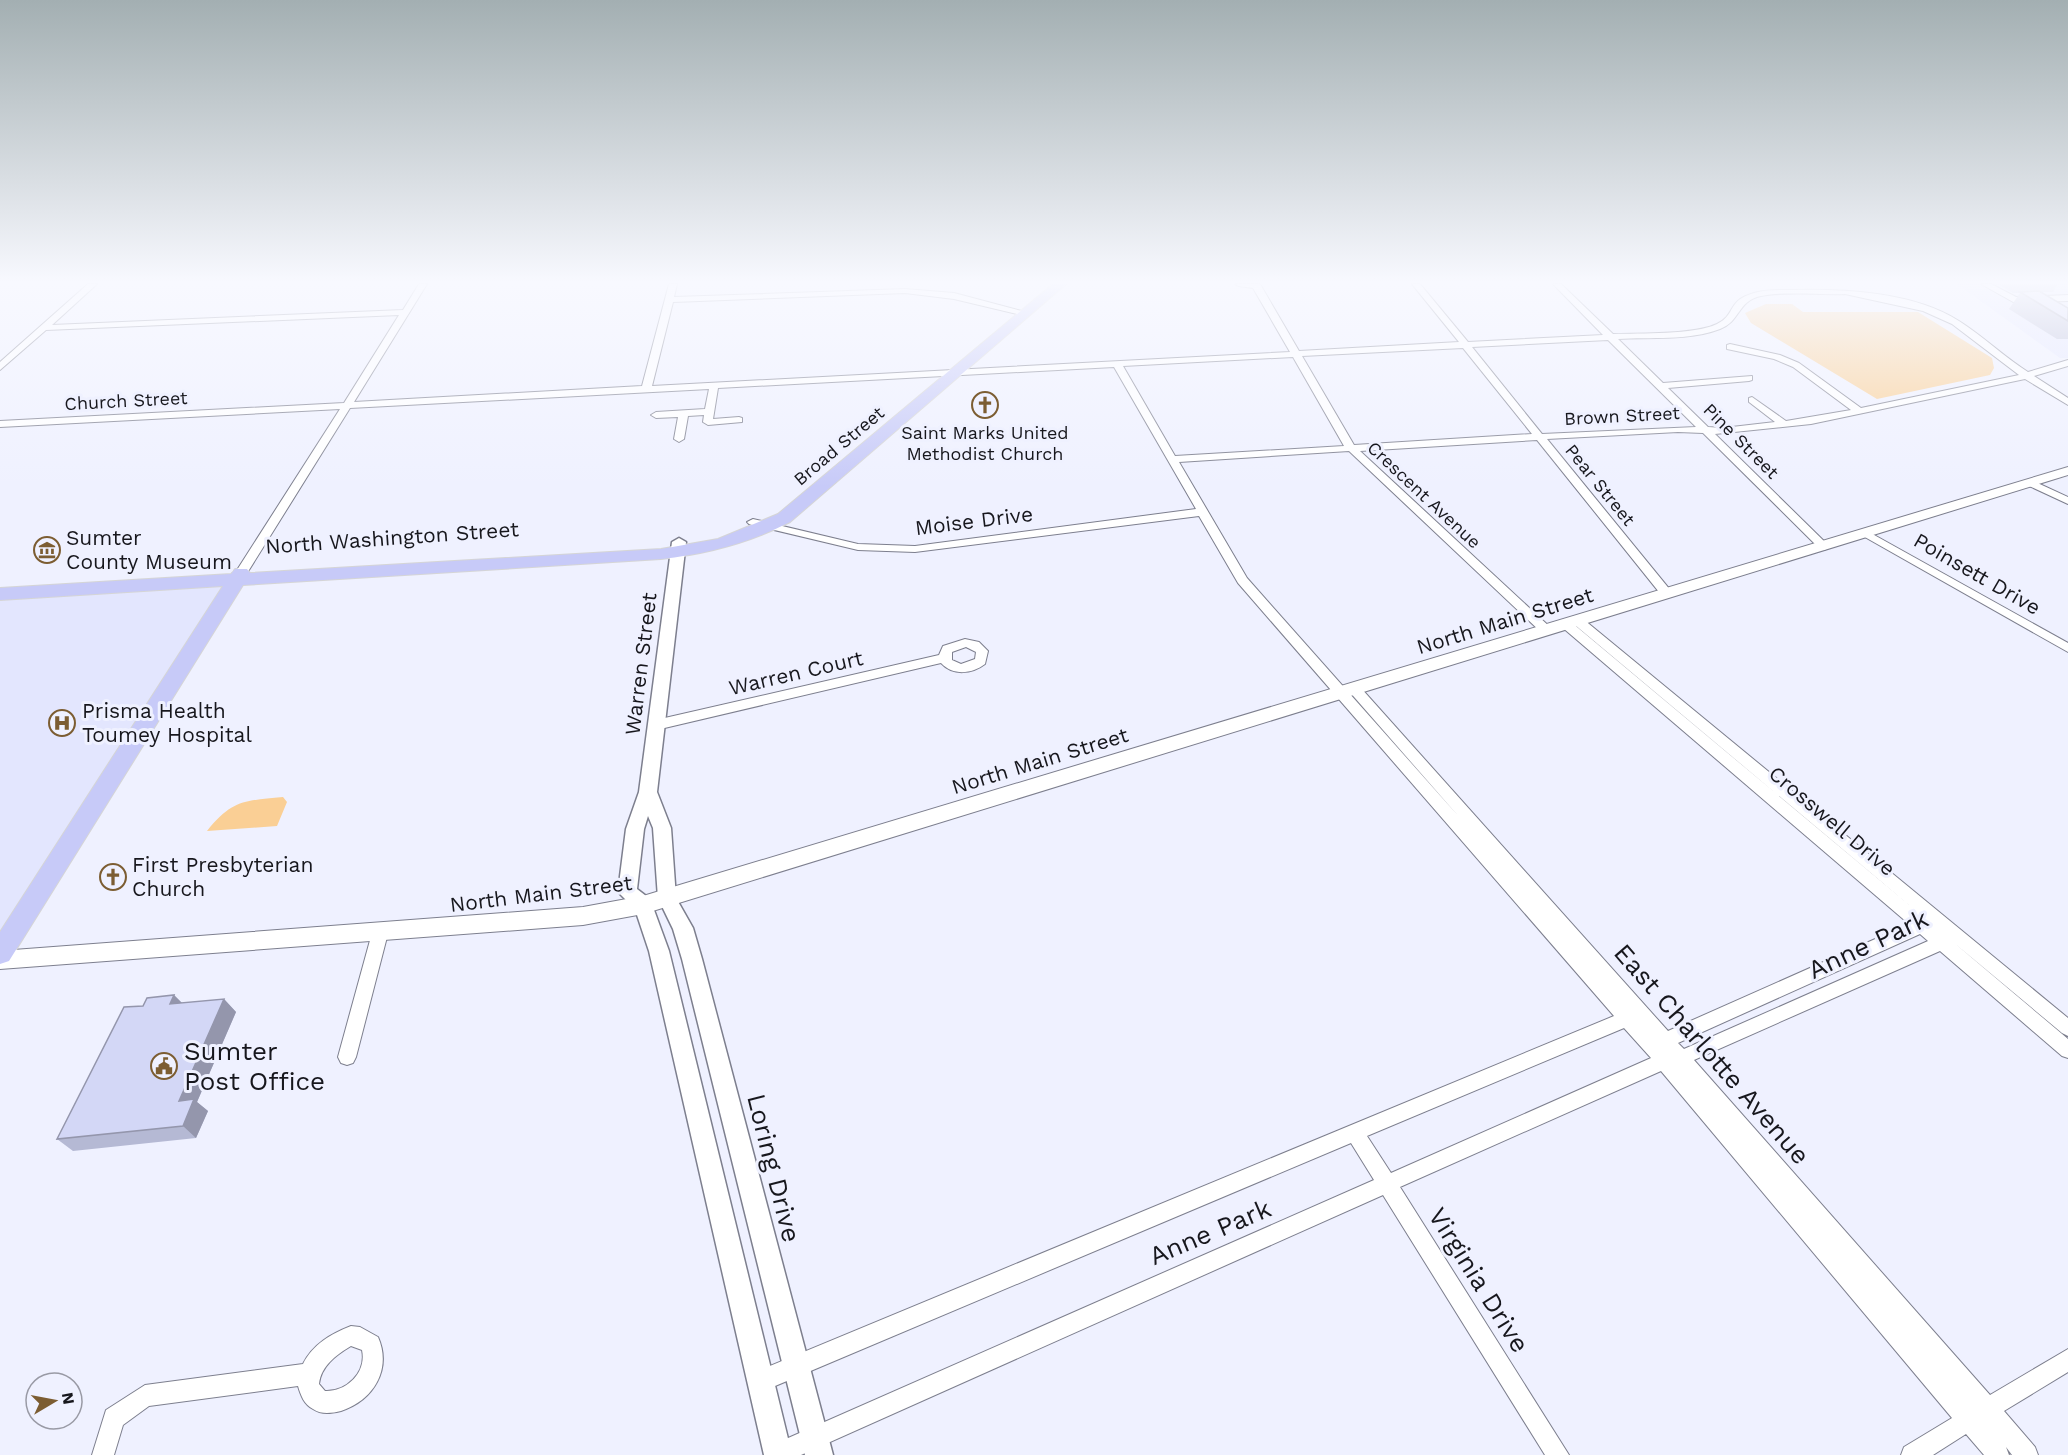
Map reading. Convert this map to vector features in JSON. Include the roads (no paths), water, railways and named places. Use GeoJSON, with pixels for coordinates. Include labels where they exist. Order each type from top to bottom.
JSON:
{"type":"FeatureCollection","features":[{"type":"Feature","properties":{"kind":"main road","name":"Broad Street"},"geometry":{"type":"LineString","coordinates":[[678,547],[725,533],[753,522],[774,510],[966,352]]}},
{"type":"Feature","properties":{"kind":"main road","name":"Broad Street"},"geometry":{"type":"LineString","coordinates":[[678,547],[721,546],[770,525],[791,513],[976,352]]}},
{"type":"Feature","properties":{"kind":"main road","name":"North Main Street"},"geometry":{"type":"LineString","coordinates":[[0,960],[583,916],[643,905],[2068,471]]}},
{"type":"Feature","properties":{"kind":"main road","name":"North Washington Street"},"geometry":{"type":"LineString","coordinates":[[0,587],[239,575],[678,547]]}},
{"type":"Feature","properties":{"kind":"main road","name":"North Washington Street"},"geometry":{"type":"LineString","coordinates":[[0,594],[239,575]]}},
{"type":"Feature","properties":{"kind":"main road"},"geometry":{"type":"LineString","coordinates":[[0,953],[239,575]]}},
{"type":"Feature","properties":{"kind":"street"},"geometry":{"type":"LineString","coordinates":[[0,368],[18,352]]}},
{"type":"Feature","properties":{"kind":"street"},"geometry":{"type":"LineString","coordinates":[[239,575],[380,352]]}},
{"type":"Feature","properties":{"kind":"street"},"geometry":{"type":"LineString","coordinates":[[646,390],[656,352]]}},
{"type":"Feature","properties":{"kind":"street","name":"Church Street"},"geometry":{"type":"LineString","coordinates":[[0,424],[1335,352]]}},
{"type":"Feature","properties":{"kind":"street","name":"Pear Street"},"geometry":{"type":"LineString","coordinates":[[1471,352],[1667,594]]}},
{"type":"Feature","properties":{"kind":"street","name":"Pine Street"},"geometry":{"type":"LineString","coordinates":[[1626,352],[1824,547]]}},
{"type":"Feature","properties":{"kind":"street"},"geometry":{"type":"LineString","coordinates":[[1753,352],[1777,357],[1797,365],[1858,410]]}},
{"type":"Feature","properties":{"kind":"street","name":"Church Street"},"geometry":{"type":"LineString","coordinates":[[1994,352],[2026,376],[2068,402]]}},
{"type":"Feature","properties":{"kind":"street","name":"Crescent Avenue"},"geometry":{"type":"LineString","coordinates":[[1295,354],[1351,448],[1547,631]]}},
{"type":"Feature","properties":{"kind":"street","name":"Brown Street"},"geometry":{"type":"LineString","coordinates":[[1171,459],[1785,424],[2026,376],[2068,363]]}},
{"type":"Feature","properties":{"kind":"street","name":"East Charlotte Avenue"},"geometry":{"type":"LineString","coordinates":[[1118,364],[1242,580],[1348,692],[2027,1455]]}},
{"type":"Feature","properties":{"kind":"street"},"geometry":{"type":"LineString","coordinates":[[1662,386],[1749,378]]}},
{"type":"Feature","properties":{"kind":"street"},"geometry":{"type":"LineString","coordinates":[[714,386],[708,422],[739,420]]}},
{"type":"Feature","properties":{"kind":"street"},"geometry":{"type":"LineString","coordinates":[[1752,400],[1785,424]]}},
{"type":"Feature","properties":{"kind":"street"},"geometry":{"type":"LineString","coordinates":[[656,415],[710,412]]}},
{"type":"Feature","properties":{"kind":"street"},"geometry":{"type":"LineString","coordinates":[[679,440],[683,414]]}},
{"type":"Feature","properties":{"kind":"street"},"geometry":{"type":"LineString","coordinates":[[2031,483],[2068,501]]}},
{"type":"Feature","properties":{"kind":"street","name":"Moise Drive"},"geometry":{"type":"LineString","coordinates":[[753,522],[858,547],[915,549],[1201,512]]}},
{"type":"Feature","properties":{"kind":"street","name":"Poinsett Drive"},"geometry":{"type":"LineString","coordinates":[[1867,534],[2068,648]]}},
{"type":"Feature","properties":{"kind":"street","name":"Warren Street"},"geometry":{"type":"LineString","coordinates":[[643,905],[627,892],[635,829],[648,792],[678,547]]}},
{"type":"Feature","properties":{"kind":"street","name":"Crosswell Drive"},"geometry":{"type":"LineString","coordinates":[[1573,623],[1923,926]]}},
{"type":"Feature","properties":{"kind":"street","name":"Crosswell Drive"},"geometry":{"type":"LineString","coordinates":[[1573,623],[1948,937],[2068,1028]]}},
{"type":"Feature","properties":{"kind":"street","name":"Warren Court"},"geometry":{"type":"LineString","coordinates":[[656,725],[944,658]]}},
{"type":"Feature","properties":{"kind":"street","name":"Warren Street"},"geometry":{"type":"LineString","coordinates":[[648,792],[662,828],[667,898]]}},
{"type":"Feature","properties":{"kind":"street","name":"Loring Drive"},"geometry":{"type":"LineString","coordinates":[[667,898],[683,928],[692,959],[817,1446]]}},
{"type":"Feature","properties":{"kind":"street"},"geometry":{"type":"LineString","coordinates":[[643,905],[659,951],[778,1454]]}},
{"type":"Feature","properties":{"kind":"street","name":"Anne Park"},"geometry":{"type":"LineString","coordinates":[[1666,1040],[1923,926],[1948,937]]}},
{"type":"Feature","properties":{"kind":"street"},"geometry":{"type":"LineString","coordinates":[[348,1057],[380,933]]}},
{"type":"Feature","properties":{"kind":"street","name":"Crosswell Drive"},"geometry":{"type":"LineString","coordinates":[[1948,937],[2068,1050]]}},
{"type":"Feature","properties":{"kind":"street","name":"Anne Park"},"geometry":{"type":"LineString","coordinates":[[778,1454],[817,1446],[1144,1290],[1388,1185],[1948,937]]}},
{"type":"Feature","properties":{"kind":"street","name":"East Charlotte Avenue"},"geometry":{"type":"LineString","coordinates":[[1634,1016],[1666,1040],[1673,1059],[1998,1455]]}},
{"type":"Feature","properties":{"kind":"street","name":"Anne Park"},"geometry":{"type":"LineString","coordinates":[[761,1381],[1634,1016]]}},
{"type":"Feature","properties":{"kind":"street","name":"Virginia Drive"},"geometry":{"type":"LineString","coordinates":[[1355,1133],[1558,1455]]}},
{"type":"Feature","properties":{"kind":"street"},"geometry":{"type":"LineString","coordinates":[[1912,1455],[2068,1360]]}},
{"type":"Feature","properties":{"kind":"street"},"geometry":{"type":"LineString","coordinates":[[103,1455],[114,1418],[145,1396],[310,1374]]}},
{"type":"Feature","properties":{"kind":"place","name":"Saint Marks United Methodist Church"},"geometry":{"type":"Point","coordinates":[985,405]}},
{"type":"Feature","properties":{"kind":"place","name":"Sumter County Museum"},"geometry":{"type":"Point","coordinates":[47,550]}},
{"type":"Feature","properties":{"kind":"place","name":"Prisma Health Toumey Hospital"},"geometry":{"type":"Point","coordinates":[62,723]}},
{"type":"Feature","properties":{"kind":"place","name":"First Presbyterian Church"},"geometry":{"type":"Point","coordinates":[113,877]}},
{"type":"Feature","properties":{"kind":"place","name":"Sumter Post Office"},"geometry":{"type":"Point","coordinates":[164,1066]}}]}
